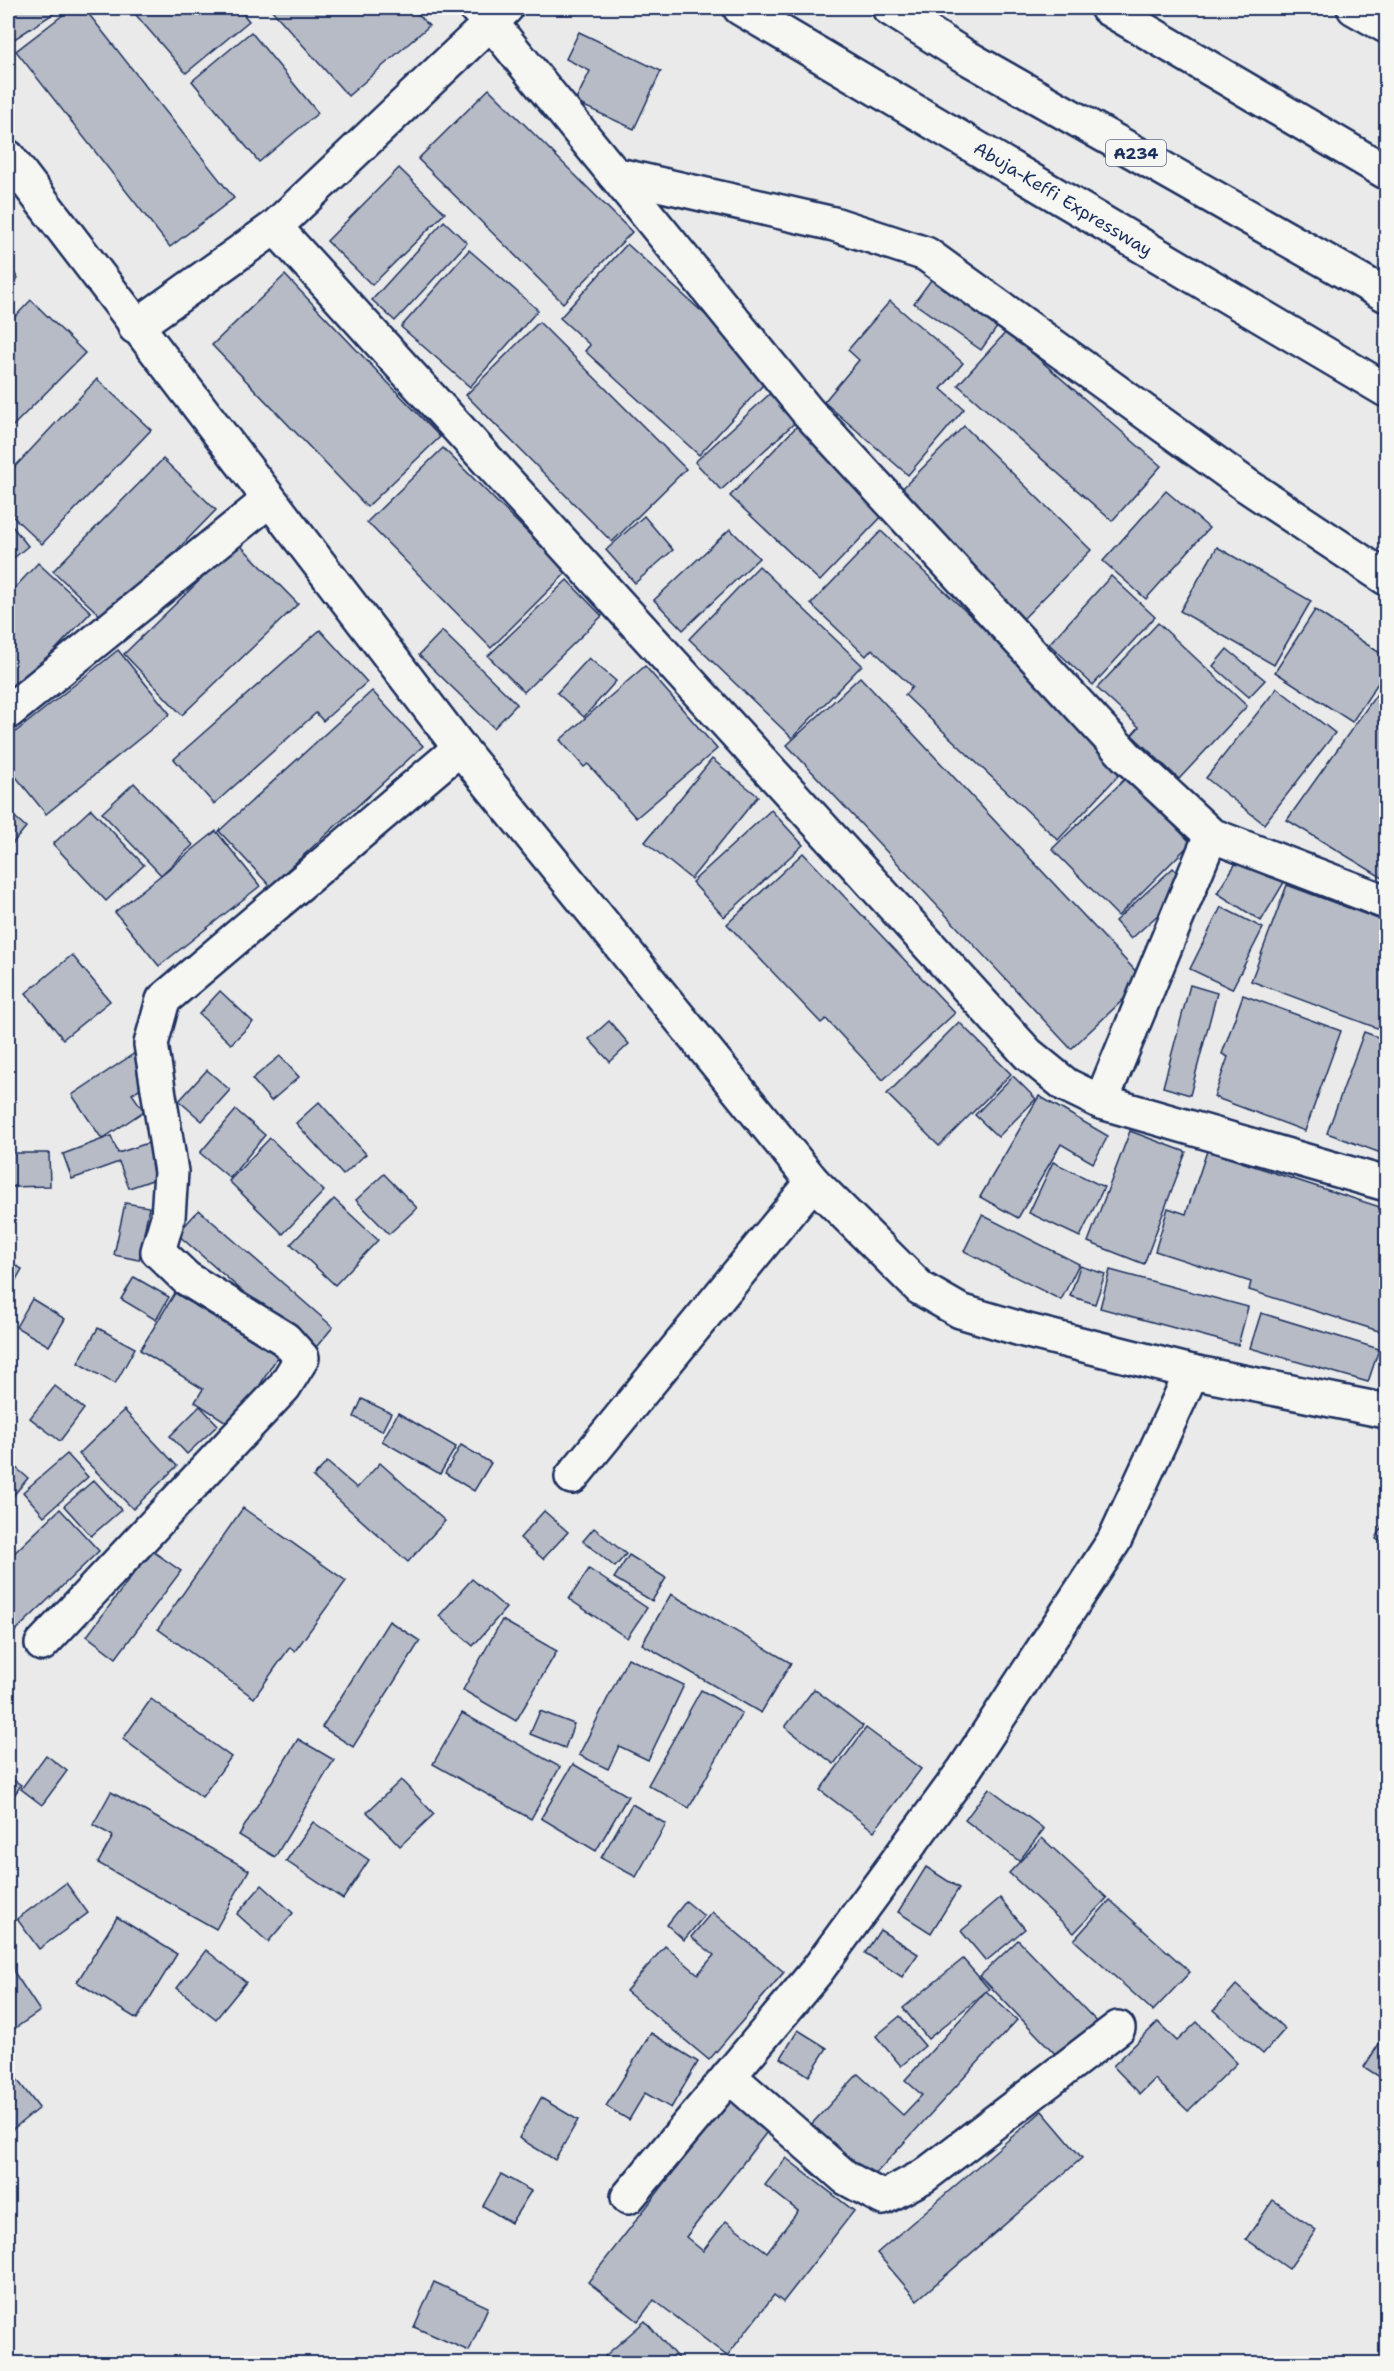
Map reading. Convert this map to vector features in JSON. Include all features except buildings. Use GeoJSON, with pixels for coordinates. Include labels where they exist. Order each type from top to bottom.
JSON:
{"type":"FeatureCollection","features":[{"type":"Feature","properties":{"kind":"main road","name":"Abuja-Keffi Expressway"},"geometry":{"type":"LineString","coordinates":[[740,8],[1386,390]]}},
{"type":"Feature","properties":{"kind":"main road","name":"A234"},"geometry":{"type":"LineString","coordinates":[[889,8],[963,55],[1386,295]]}},
{"type":"Feature","properties":{"kind":"main road"},"geometry":{"type":"LineString","coordinates":[[1107,8],[1386,171]]}},
{"type":"Feature","properties":{"kind":"main road"},"geometry":{"type":"LineString","coordinates":[[1354,8],[1386,26]]}},
{"type":"Feature","properties":{"kind":"main road"},"geometry":{"type":"LineString","coordinates":[[135,327],[275,227],[492,13],[614,174],[808,412],[1126,756],[1212,835],[1386,903]]}},
{"type":"Feature","properties":{"kind":"main road"},"geometry":{"type":"LineString","coordinates":[[8,157],[135,327],[460,748],[813,1182],[920,1288],[960,1311],[1024,1330],[1192,1372],[1386,1411]]}},
{"type":"Feature","properties":{"kind":"main road"},"geometry":{"type":"LineString","coordinates":[[614,174],[834,224],[926,254],[1246,485],[1386,578]]}},
{"type":"Feature","properties":{"kind":"main road"},"geometry":{"type":"LineString","coordinates":[[275,227],[1029,1054],[1066,1085],[1101,1102],[1386,1184]]}},
{"type":"Feature","properties":{"kind":"main road"},"geometry":{"type":"LineString","coordinates":[[8,712],[269,500]]}},
{"type":"Feature","properties":{"kind":"main road"},"geometry":{"type":"LineString","coordinates":[[42,1644],[284,1387],[302,1358],[285,1339],[186,1278],[158,1251],[168,1217],[171,1172],[151,1044],[163,1000],[460,748]]}},
{"type":"Feature","properties":{"kind":"main road"},"geometry":{"type":"LineString","coordinates":[[1101,1102],[1212,835]]}},
{"type":"Feature","properties":{"kind":"main road"},"geometry":{"type":"LineString","coordinates":[[572,1477],[813,1182]]}},
{"type":"Feature","properties":{"kind":"main road"},"geometry":{"type":"LineString","coordinates":[[628,2197],[816,1972],[964,1770],[1114,1541],[1192,1372]]}},
{"type":"Feature","properties":{"kind":"main road"},"geometry":{"type":"LineString","coordinates":[[729,2076],[846,2178],[883,2198],[924,2176],[1118,2028]]}}]}
